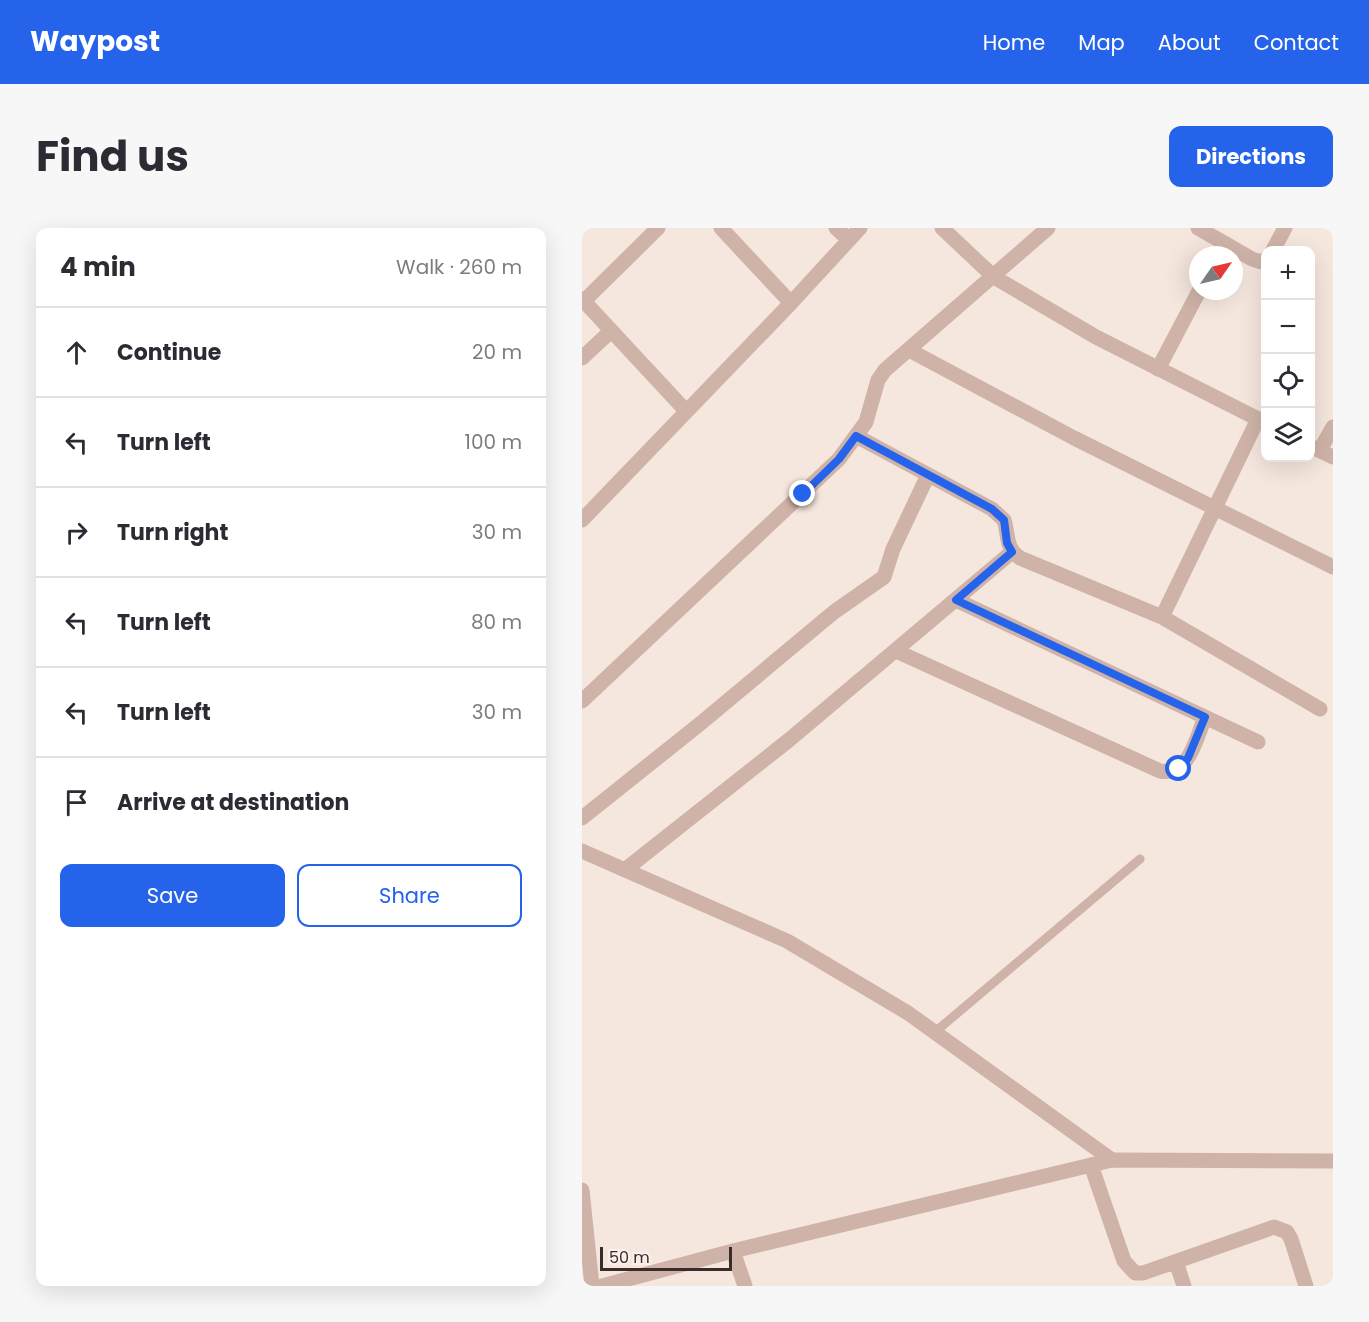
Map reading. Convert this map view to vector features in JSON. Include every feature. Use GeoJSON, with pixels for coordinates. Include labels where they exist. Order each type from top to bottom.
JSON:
{"type":"FeatureCollection","features":[{"type":"Feature","properties":{"kind":"street"},"geometry":{"type":"LineString","coordinates":[[658,228],[583,300],[686,411]]}},
{"type":"Feature","properties":{"kind":"street"},"geometry":{"type":"LineString","coordinates":[[721,228],[792,303]]}},
{"type":"Feature","properties":{"kind":"street"},"geometry":{"type":"LineString","coordinates":[[836,228],[849,240]]}},
{"type":"Feature","properties":{"kind":"street"},"geometry":{"type":"LineString","coordinates":[[582,520],[792,303],[860,228]]}},
{"type":"Feature","properties":{"kind":"street"},"geometry":{"type":"LineString","coordinates":[[942,228],[994,277],[1096,338],[1261,420]]}},
{"type":"Feature","properties":{"kind":"street"},"geometry":{"type":"LineString","coordinates":[[582,701],[839,459],[866,422],[878,380],[1048,228]]}},
{"type":"Feature","properties":{"kind":"street"},"geometry":{"type":"LineString","coordinates":[[1198,228],[1219,246]]}},
{"type":"Feature","properties":{"kind":"street"},"geometry":{"type":"LineString","coordinates":[[1275,246],[1285,228]]}},
{"type":"Feature","properties":{"kind":"street"},"geometry":{"type":"LineString","coordinates":[[1243,256],[1261,262]]}},
{"type":"Feature","properties":{"kind":"street"},"geometry":{"type":"LineString","coordinates":[[1158,369],[1194,300]]}},
{"type":"Feature","properties":{"kind":"street"},"geometry":{"type":"LineString","coordinates":[[582,358],[611,331]]}},
{"type":"Feature","properties":{"kind":"street"},"geometry":{"type":"LineString","coordinates":[[909,350],[1214,509],[1333,567]]}},
{"type":"Feature","properties":{"kind":"street"},"geometry":{"type":"LineString","coordinates":[[1162,617],[1214,509],[1261,423]]}},
{"type":"Feature","properties":{"kind":"street"},"geometry":{"type":"LineString","coordinates":[[1321,451],[1333,427]]}},
{"type":"Feature","properties":{"kind":"street"},"geometry":{"type":"LineString","coordinates":[[856,436],[992,509],[1004,520],[1007,543],[1012,552],[1162,617],[1320,709]]}},
{"type":"Feature","properties":{"kind":"street"},"geometry":{"type":"LineString","coordinates":[[582,818],[834,612],[884,577],[893,549],[928,475]]}},
{"type":"Feature","properties":{"kind":"street"},"geometry":{"type":"LineString","coordinates":[[626,869],[896,651],[1012,552]]}},
{"type":"Feature","properties":{"kind":"street"},"geometry":{"type":"LineString","coordinates":[[956,600],[1258,742]]}},
{"type":"Feature","properties":{"kind":"street"},"geometry":{"type":"LineString","coordinates":[[896,651],[1160,771],[1170,773],[1179,769],[1188,758],[1205,717]]}},
{"type":"Feature","properties":{"kind":"street"},"geometry":{"type":"LineString","coordinates":[[582,851],[787,941],[935,1032],[1112,1160]]}},
{"type":"Feature","properties":{"kind":"street"},"geometry":{"type":"LineString","coordinates":[[602,1286],[651,1280],[733,1251],[1112,1160],[1333,1161]]}},
{"type":"Feature","properties":{"kind":"street"},"geometry":{"type":"LineString","coordinates":[[1091,1166],[1129,1268],[1135,1273],[1143,1273],[1274,1227],[1281,1228],[1291,1239],[1306,1286]]}},
{"type":"Feature","properties":{"kind":"street"},"geometry":{"type":"LineString","coordinates":[[582,1190],[592,1286]]}},
{"type":"Feature","properties":{"kind":"street"},"geometry":{"type":"LineString","coordinates":[[733,1251],[745,1286]]}},
{"type":"Feature","properties":{"kind":"street"},"geometry":{"type":"LineString","coordinates":[[1176,1262],[1184,1286]]}},
{"type":"Feature","properties":{"kind":"lane"},"geometry":{"type":"LineString","coordinates":[[935,1032],[1140,859]]}},
{"type":"Feature","properties":{"kind":"route"},"geometry":{"type":"LineString","coordinates":[[803,494],[839,459],[856,436],[992,509],[1004,520],[1008,531],[1007,543],[1012,552],[956,600],[1205,717],[1188,758],[1179,769]]}}]}
